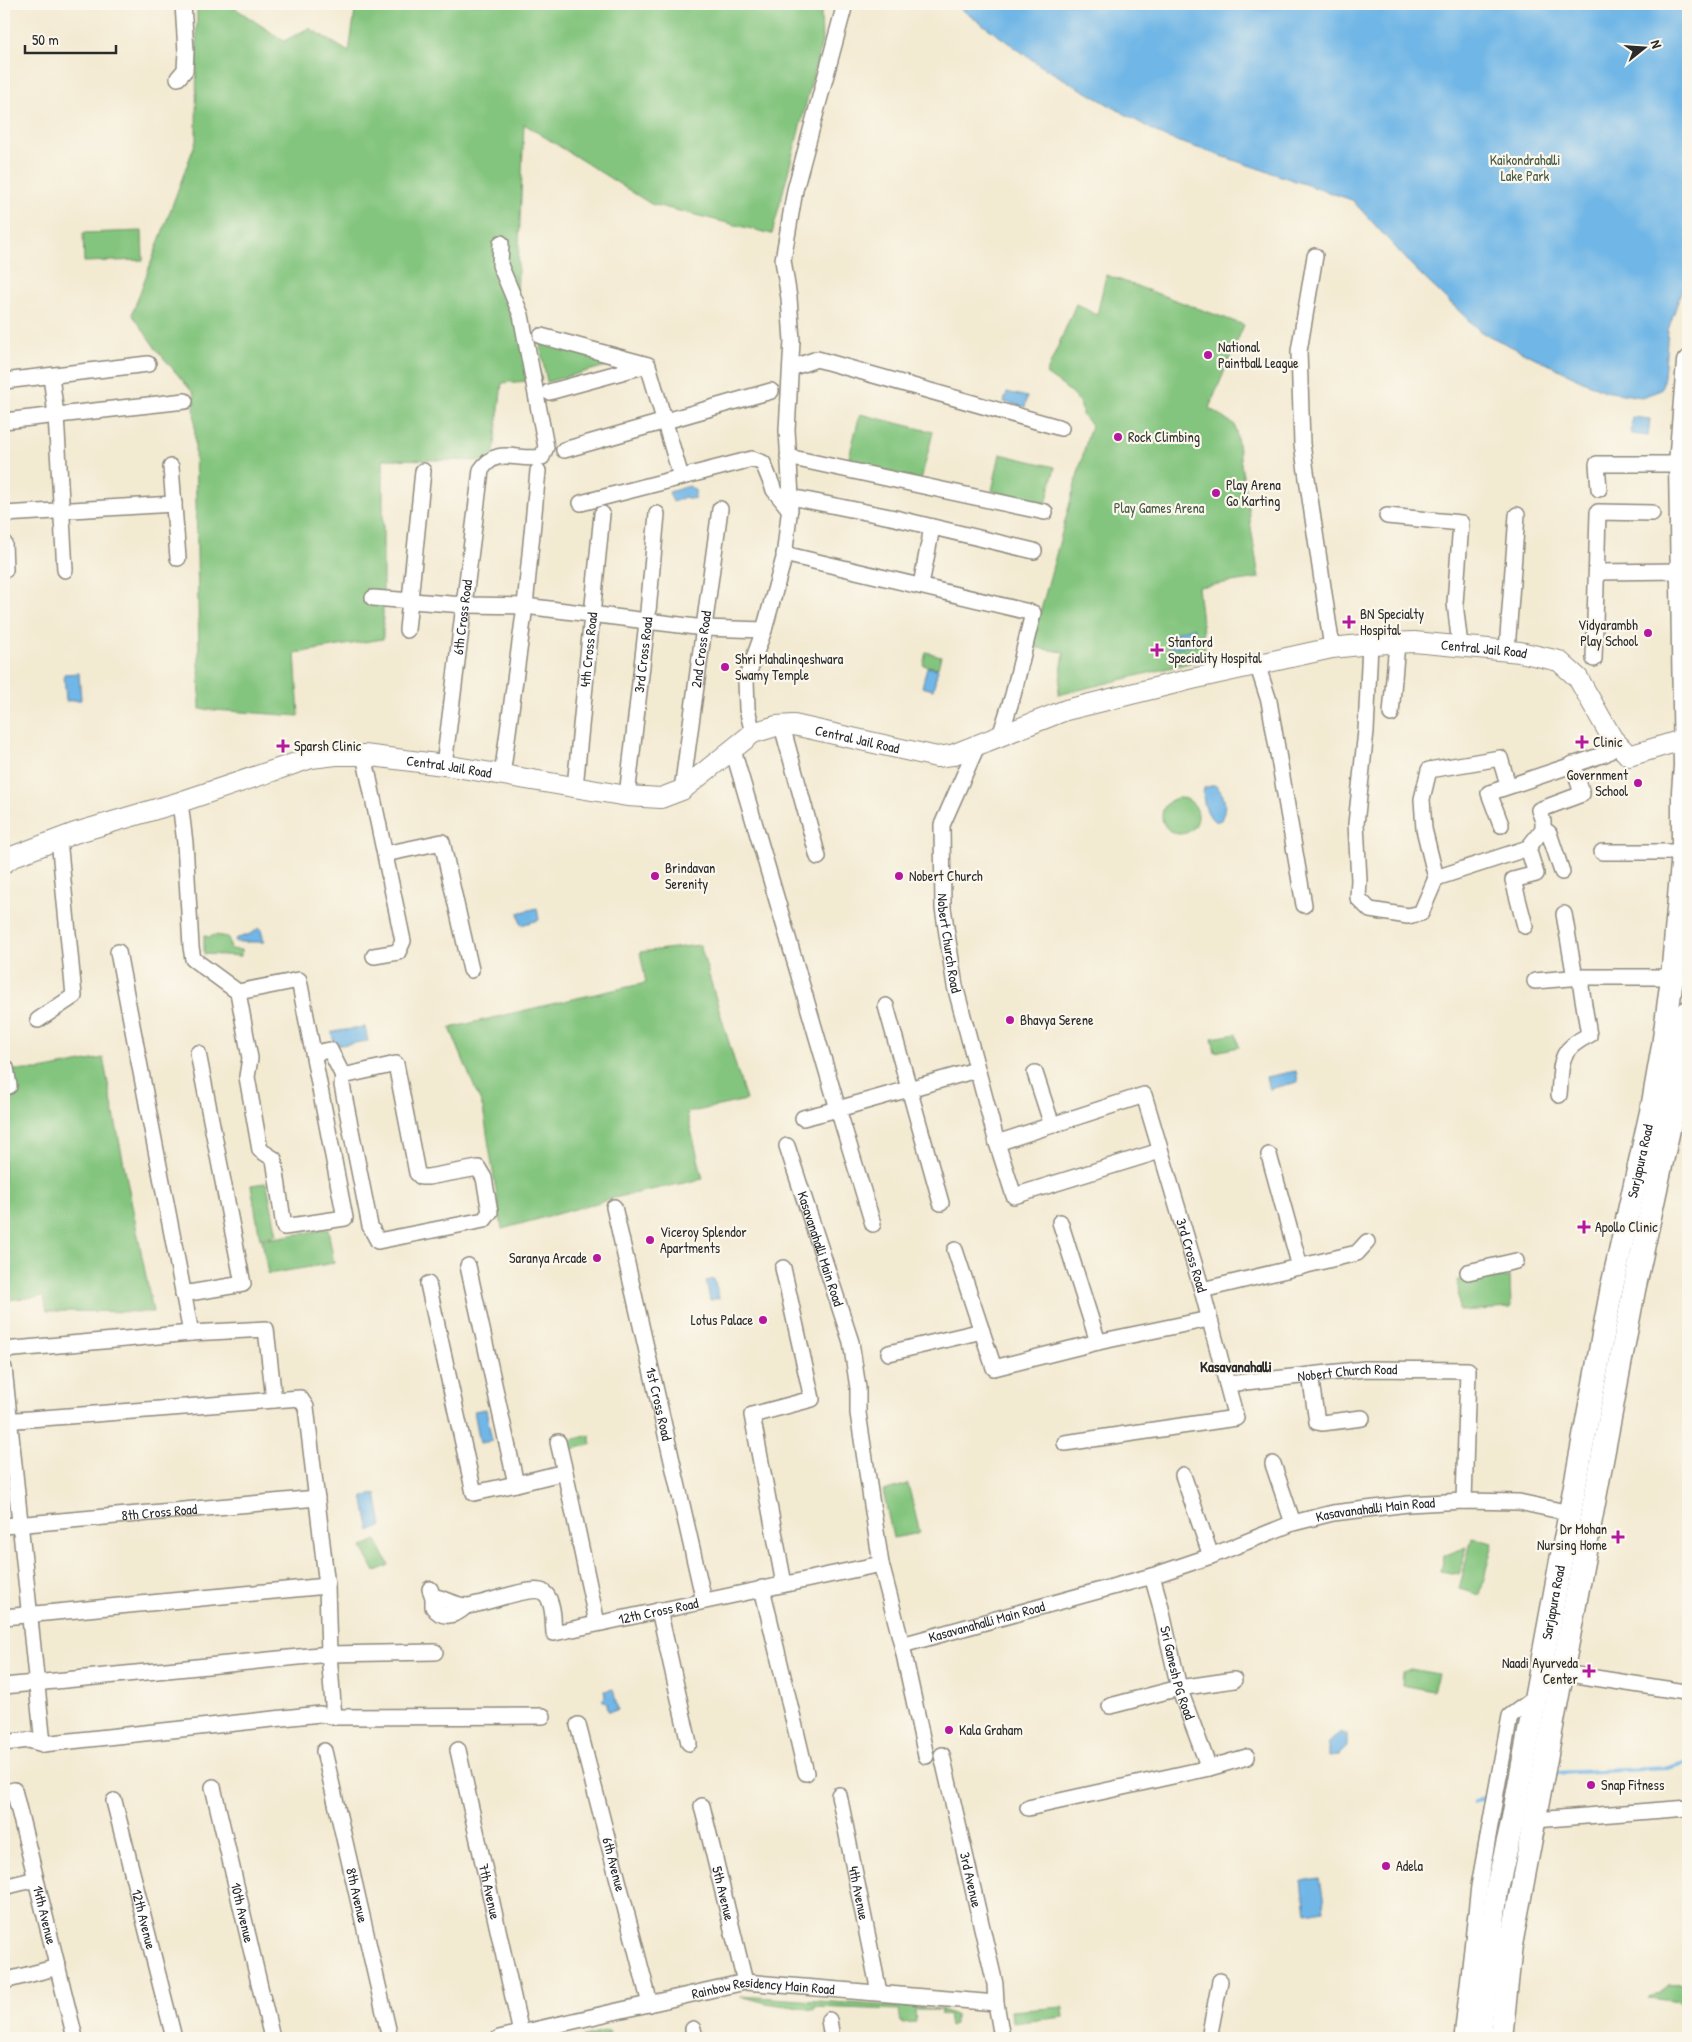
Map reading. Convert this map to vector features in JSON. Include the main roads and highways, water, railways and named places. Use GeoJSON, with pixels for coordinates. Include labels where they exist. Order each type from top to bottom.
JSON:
{"type":"FeatureCollection","features":[{"type":"Feature","properties":{"kind":"main road","name":"Sarjapura Road"},"geometry":{"type":"LineString","coordinates":[[1479,2038],[1488,1887],[1512,1823],[1612,1287],[1653,1103],[1663,1046],[1680,977],[1683,792],[1686,739],[1680,464],[1688,362]]}},
{"type":"Feature","properties":{"kind":"main road","name":"Central Jail Road"},"geometry":{"type":"LineString","coordinates":[[4,863],[14,856],[59,839],[180,802],[311,758],[336,755],[364,755],[444,765],[627,796],[660,798],[682,790],[753,733],[782,726],[794,725],[937,757],[952,755],[1066,710],[1256,664],[1332,648],[1370,644],[1397,643],[1507,650],[1559,661],[1578,678],[1612,738],[1629,756],[1686,739]]}},
{"type":"Feature","properties":{"kind":"main road","name":"Sarjapura Road"},"geometry":{"type":"LineString","coordinates":[[1501,2038],[1511,1945],[1634,1290],[1674,1106],[1688,1012]]}},
{"type":"Feature","properties":{"kind":"main road"},"geometry":{"type":"LineString","coordinates":[[1612,1287],[1634,1290]]}},
{"type":"Feature","properties":{"kind":"water","name":"Kaikondrahalli Lake Park"},"geometry":{"type":"Polygon","coordinates":[[[954,4],[1388,4],[1395,7],[1396,4],[1688,4],[1688,272],[1668,330],[1661,390],[1642,397],[1604,391],[1481,332],[1417,271],[1352,200],[1165,137],[1041,66],[954,4]]]}},
{"type":"Feature","properties":{"kind":"water"},"geometry":{"type":"Polygon","coordinates":[[[1007,392],[1027,397],[1025,407],[1004,402],[1007,392]]]}},
{"type":"Feature","properties":{"kind":"water"},"geometry":{"type":"Polygon","coordinates":[[[1632,417],[1650,419],[1648,436],[1631,434],[1632,417]]]}},
{"type":"Feature","properties":{"kind":"water"},"geometry":{"type":"Polygon","coordinates":[[[689,486],[695,490],[695,498],[685,497],[673,502],[669,492],[689,486]]]}},
{"type":"Feature","properties":{"kind":"water"},"geometry":{"type":"Polygon","coordinates":[[[1194,627],[1197,645],[1169,648],[1166,636],[1194,627]]]}},
{"type":"Feature","properties":{"kind":"water"},"geometry":{"type":"Polygon","coordinates":[[[927,667],[938,669],[933,690],[922,687],[927,667]]]}},
{"type":"Feature","properties":{"kind":"water"},"geometry":{"type":"Polygon","coordinates":[[[79,673],[81,700],[66,701],[64,674],[79,673]]]}},
{"type":"Feature","properties":{"kind":"water"},"geometry":{"type":"Polygon","coordinates":[[[1215,785],[1223,797],[1225,806],[1221,820],[1215,822],[1207,811],[1203,797],[1204,788],[1215,785]]]}},
{"type":"Feature","properties":{"kind":"water"},"geometry":{"type":"Polygon","coordinates":[[[537,908],[539,920],[521,925],[518,913],[537,908]]]}},
{"type":"Feature","properties":{"kind":"water"},"geometry":{"type":"Polygon","coordinates":[[[259,928],[264,942],[236,942],[235,939],[250,934],[259,928]]]}},
{"type":"Feature","properties":{"kind":"water"},"geometry":{"type":"Polygon","coordinates":[[[365,1027],[368,1041],[334,1046],[332,1032],[365,1027]]]}},
{"type":"Feature","properties":{"kind":"water"},"geometry":{"type":"Polygon","coordinates":[[[1296,1071],[1298,1082],[1269,1089],[1266,1077],[1296,1071]]]}},
{"type":"Feature","properties":{"kind":"water"},"geometry":{"type":"Polygon","coordinates":[[[714,1279],[719,1298],[710,1300],[706,1281],[714,1279]]]}},
{"type":"Feature","properties":{"kind":"water"},"geometry":{"type":"Polygon","coordinates":[[[486,1409],[492,1441],[480,1443],[474,1411],[486,1409]]]}},
{"type":"Feature","properties":{"kind":"water"},"geometry":{"type":"Polygon","coordinates":[[[376,1494],[382,1526],[370,1532],[363,1496],[376,1494]]]}},
{"type":"Feature","properties":{"kind":"water"},"geometry":{"type":"Polygon","coordinates":[[[613,1689],[618,1710],[608,1711],[607,1703],[602,1700],[605,1697],[604,1691],[613,1689]]]}},
{"type":"Feature","properties":{"kind":"water"},"geometry":{"type":"Polygon","coordinates":[[[1341,1732],[1347,1735],[1347,1747],[1338,1756],[1328,1757],[1329,1742],[1341,1732]]]}},
{"type":"Feature","properties":{"kind":"water"},"geometry":{"type":"Polygon","coordinates":[[[1320,1878],[1325,1910],[1306,1913],[1302,1881],[1320,1878]]]}},
{"type":"Feature","properties":{"kind":"waterway"},"geometry":{"type":"LineString","coordinates":[[1554,1773],[1668,1768],[1688,1762]]}},
{"type":"Feature","properties":{"kind":"waterway"},"geometry":{"type":"LineString","coordinates":[[1474,1802],[1486,1797]]}},
{"type":"Feature","properties":{"kind":"place","name":"National Paintball League"},"geometry":{"type":"Point","coordinates":[1208,355]}},
{"type":"Feature","properties":{"kind":"place","name":"Rock Climbing"},"geometry":{"type":"Point","coordinates":[1118,437]}},
{"type":"Feature","properties":{"kind":"place","name":"Play Arena Go Karting"},"geometry":{"type":"Point","coordinates":[1216,493]}},
{"type":"Feature","properties":{"kind":"place","name":"BN Specialty Hospital"},"geometry":{"type":"Point","coordinates":[1349,622]}},
{"type":"Feature","properties":{"kind":"place","name":"Vidyarambh Play School"},"geometry":{"type":"Point","coordinates":[1648,633]}},
{"type":"Feature","properties":{"kind":"place","name":"Stanford Speciality Hospital"},"geometry":{"type":"Point","coordinates":[1157,650]}},
{"type":"Feature","properties":{"kind":"place","name":"Shri Mahalingeshwara Swamy Temple"},"geometry":{"type":"Point","coordinates":[725,667]}},
{"type":"Feature","properties":{"kind":"place","name":"Clinic"},"geometry":{"type":"Point","coordinates":[1582,742]}},
{"type":"Feature","properties":{"kind":"place","name":"Sparsh Clinic"},"geometry":{"type":"Point","coordinates":[283,746]}},
{"type":"Feature","properties":{"kind":"place","name":"Government School"},"geometry":{"type":"Point","coordinates":[1638,783]}},
{"type":"Feature","properties":{"kind":"place","name":"Brindavan Serenity"},"geometry":{"type":"Point","coordinates":[655,876]}},
{"type":"Feature","properties":{"kind":"place","name":"Nobert Church"},"geometry":{"type":"Point","coordinates":[899,876]}},
{"type":"Feature","properties":{"kind":"place","name":"Bhavya Serene"},"geometry":{"type":"Point","coordinates":[1010,1020]}},
{"type":"Feature","properties":{"kind":"place","name":"Apollo Clinic"},"geometry":{"type":"Point","coordinates":[1584,1227]}},
{"type":"Feature","properties":{"kind":"place","name":"Viceroy Splendor Apartments"},"geometry":{"type":"Point","coordinates":[650,1240]}},
{"type":"Feature","properties":{"kind":"place","name":"Saranya Arcade"},"geometry":{"type":"Point","coordinates":[597,1258]}},
{"type":"Feature","properties":{"kind":"place","name":"Lotus Palace"},"geometry":{"type":"Point","coordinates":[763,1320]}},
{"type":"Feature","properties":{"kind":"place","name":"Dr Mohan Nursing Home"},"geometry":{"type":"Point","coordinates":[1618,1537]}},
{"type":"Feature","properties":{"kind":"place","name":"Naadi Ayurveda Center"},"geometry":{"type":"Point","coordinates":[1589,1671]}},
{"type":"Feature","properties":{"kind":"place","name":"Kala Graham"},"geometry":{"type":"Point","coordinates":[949,1730]}},
{"type":"Feature","properties":{"kind":"place","name":"Snap Fitness"},"geometry":{"type":"Point","coordinates":[1591,1785]}},
{"type":"Feature","properties":{"kind":"place","name":"Adela"},"geometry":{"type":"Point","coordinates":[1386,1866]}},
{"type":"Feature","properties":{"kind":"district","name":"Kasavanahalli"},"geometry":{"type":"Point","coordinates":[1236,1367]}},
{"type":"Feature","properties":{"kind":"park label","name":"Play Games Arena"},"geometry":{"type":"Point","coordinates":[1159,508]}}]}
